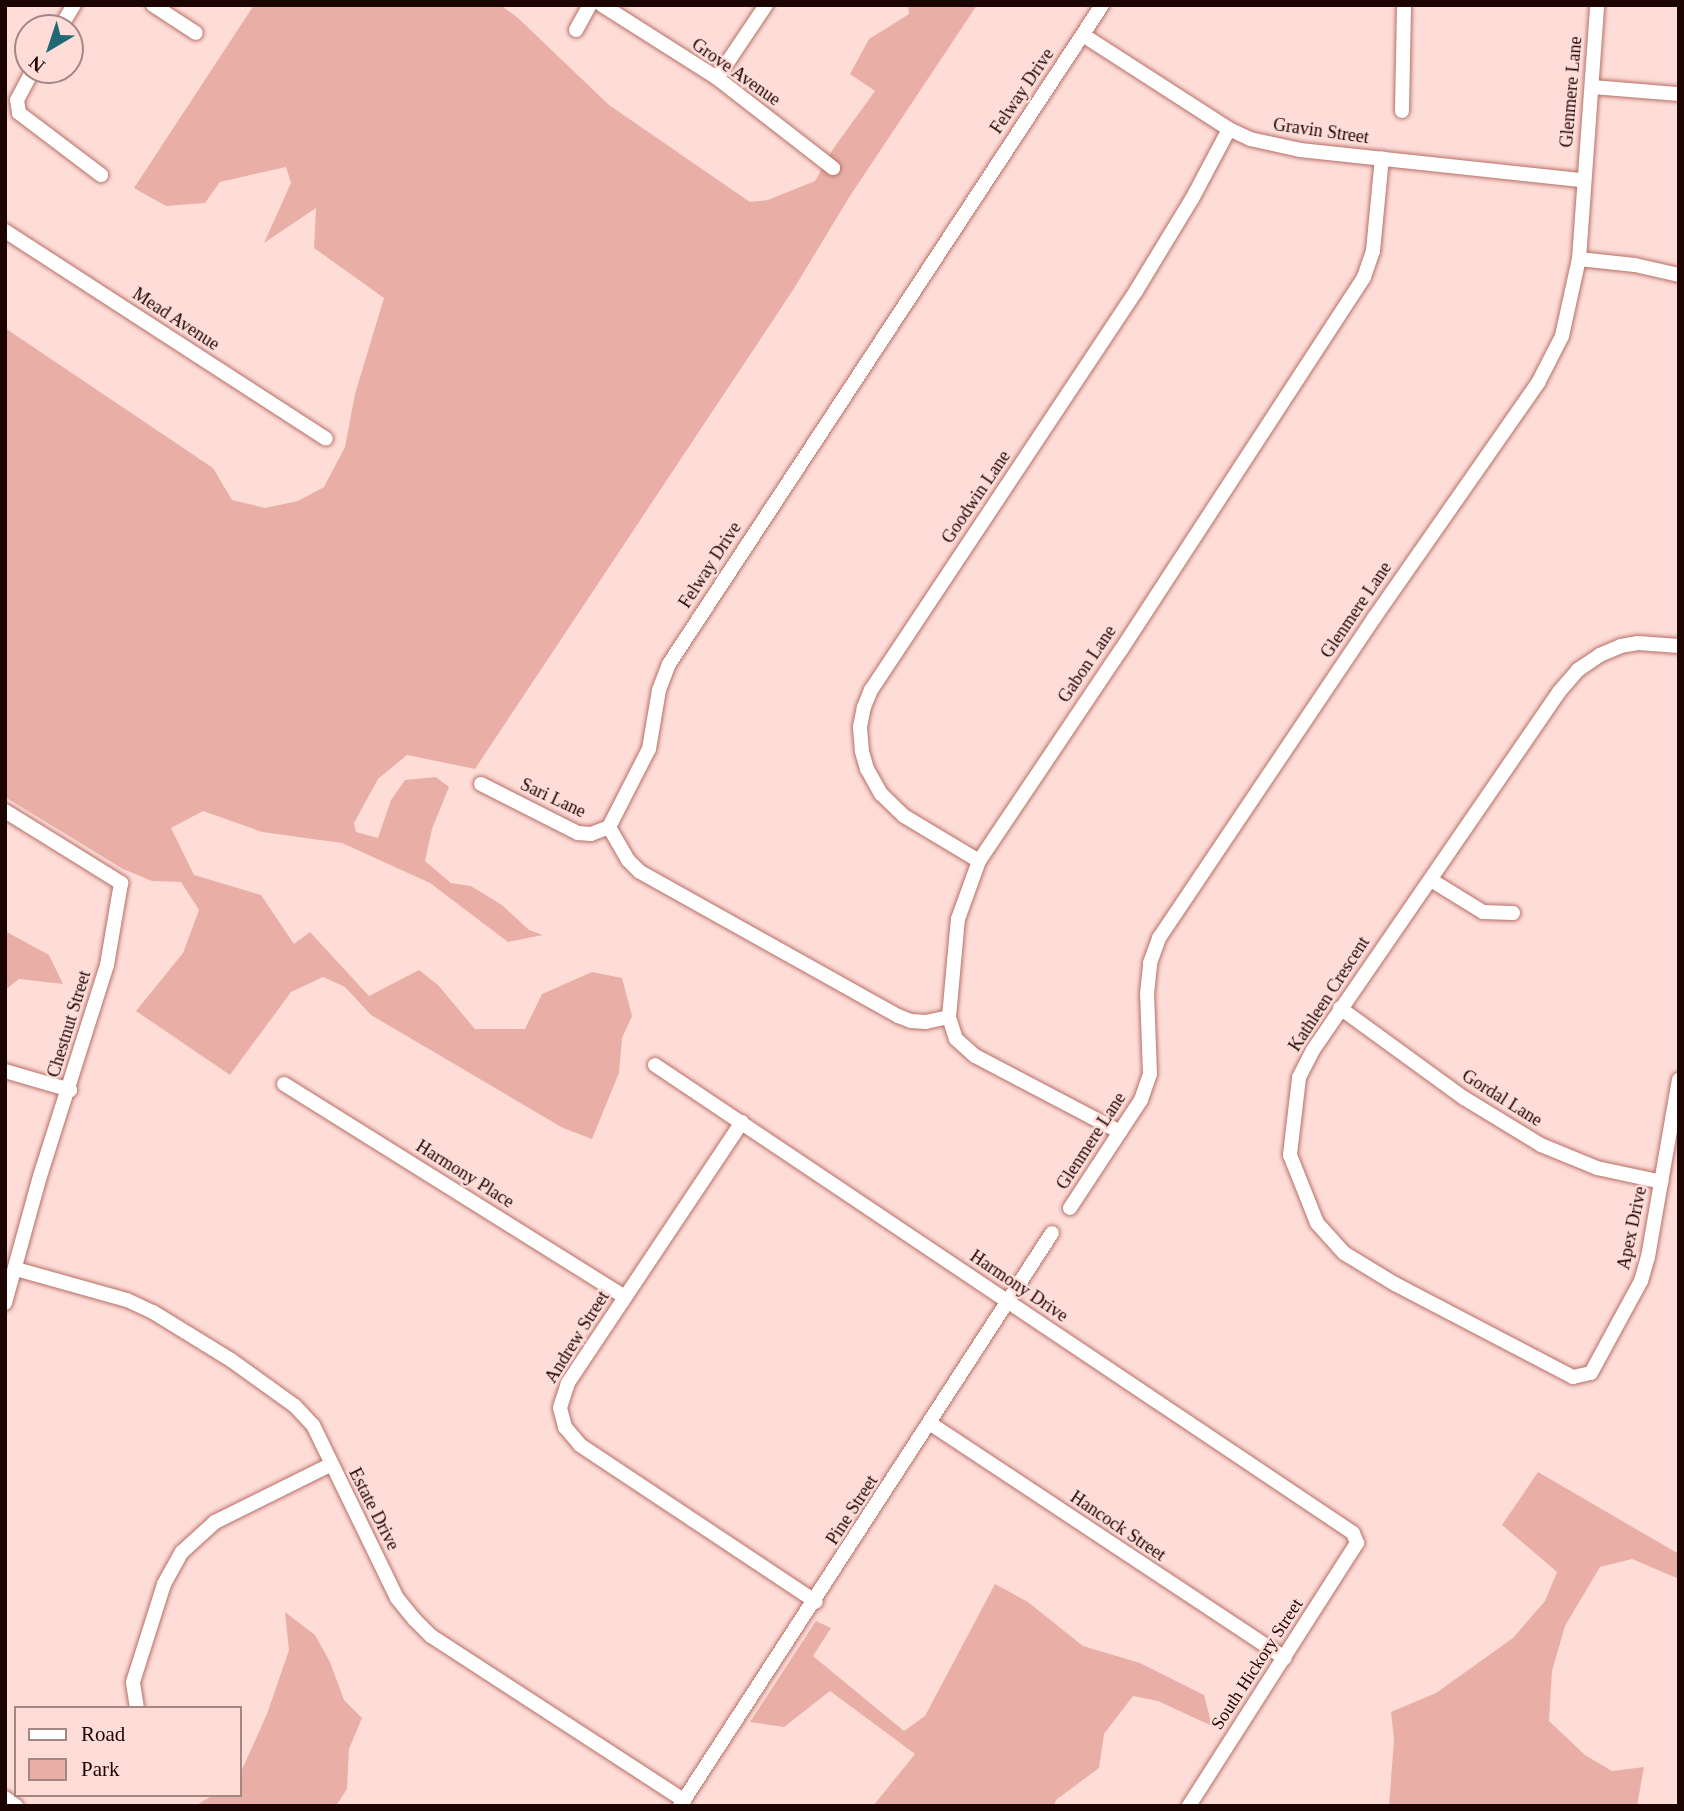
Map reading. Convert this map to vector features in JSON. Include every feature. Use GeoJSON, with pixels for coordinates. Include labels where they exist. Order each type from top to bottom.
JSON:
{"type":"FeatureCollection","features":[{"type":"Feature","properties":{"kind":"street"},"geometry":{"type":"LineString","coordinates":[[153,5],[196,33]]}},
{"type":"Feature","properties":{"kind":"street"},"geometry":{"type":"LineString","coordinates":[[576,30],[590,5]]}},
{"type":"Feature","properties":{"kind":"street"},"geometry":{"type":"LineString","coordinates":[[717,78],[766,5]]}},
{"type":"Feature","properties":{"kind":"street","name":"Felway Drive"},"geometry":{"type":"LineString","coordinates":[[609,827],[649,749],[659,690],[669,664],[1102,5]]}},
{"type":"Feature","properties":{"kind":"street"},"geometry":{"type":"LineString","coordinates":[[1402,111],[1404,5]]}},
{"type":"Feature","properties":{"kind":"street","name":"Glenmere Lane"},"geometry":{"type":"LineString","coordinates":[[1070,1208],[1142,1100],[1150,1074],[1147,994],[1150,963],[1159,938],[1374,618],[1538,383],[1562,336],[1579,258],[1597,5]]}},
{"type":"Feature","properties":{"kind":"street","name":"Grove Avenue"},"geometry":{"type":"LineString","coordinates":[[608,9],[717,78],[833,168]]}},
{"type":"Feature","properties":{"kind":"street","name":"Gravin Street"},"geometry":{"type":"LineString","coordinates":[[1083,35],[1229,129],[1250,139],[1300,150],[1583,180]]}},
{"type":"Feature","properties":{"kind":"street"},"geometry":{"type":"LineString","coordinates":[[26,84],[17,100],[19,113],[101,175]]}},
{"type":"Feature","properties":{"kind":"street"},"geometry":{"type":"LineString","coordinates":[[1593,87],[1679,94]]}},
{"type":"Feature","properties":{"kind":"street","name":"Goodwin Lane"},"geometry":{"type":"LineString","coordinates":[[979,861],[904,816],[881,794],[867,769],[862,751],[860,727],[864,707],[871,690],[1136,291],[1192,200],[1229,129]]}},
{"type":"Feature","properties":{"kind":"street","name":"Gabon Lane"},"geometry":{"type":"LineString","coordinates":[[949,1017],[958,919],[979,861],[1121,650],[1364,276],[1373,251],[1382,158]]}},
{"type":"Feature","properties":{"kind":"street","name":"Mead Avenue"},"geometry":{"type":"LineString","coordinates":[[5,232],[326,439]]}},
{"type":"Feature","properties":{"kind":"street"},"geometry":{"type":"LineString","coordinates":[[1579,258],[1635,265],[1679,275]]}},
{"type":"Feature","properties":{"kind":"street","name":"Kathleen Crescent"},"geometry":{"type":"LineString","coordinates":[[1591,1373],[1573,1377],[1557,1371],[1395,1284],[1344,1253],[1317,1223],[1295,1173],[1290,1139],[1299,1078],[1340,1008],[1431,880],[1517,751],[1578,670],[1600,655],[1621,646],[1638,643],[1679,646]]}},
{"type":"Feature","properties":{"kind":"street","name":"Sari Lane"},"geometry":{"type":"LineString","coordinates":[[481,785],[578,833],[591,834],[609,827]]}},
{"type":"Feature","properties":{"kind":"street","name":"Chestnut Street"},"geometry":{"type":"LineString","coordinates":[[5,811],[121,883],[107,965],[70,1090],[40,1176],[5,1303]]}},
{"type":"Feature","properties":{"kind":"street"},"geometry":{"type":"LineString","coordinates":[[609,827],[628,860],[639,871],[898,1016],[911,1021],[926,1022],[949,1017],[956,1039],[964,1049],[1120,1132]]}},
{"type":"Feature","properties":{"kind":"street"},"geometry":{"type":"LineString","coordinates":[[1431,880],[1482,912],[1513,913]]}},
{"type":"Feature","properties":{"kind":"street","name":"Gordal Lane"},"geometry":{"type":"LineString","coordinates":[[1340,1008],[1464,1098],[1541,1144],[1597,1168],[1662,1182]]}},
{"type":"Feature","properties":{"kind":"street","name":"Harmony Drive"},"geometry":{"type":"LineString","coordinates":[[655,1065],[1353,1533],[1357,1543]]}},
{"type":"Feature","properties":{"kind":"street"},"geometry":{"type":"LineString","coordinates":[[5,1071],[70,1090]]}},
{"type":"Feature","properties":{"kind":"street","name":"Apex Drive"},"geometry":{"type":"LineString","coordinates":[[1591,1373],[1641,1280],[1662,1182],[1679,1080]]}},
{"type":"Feature","properties":{"kind":"street","name":"Harmony Place"},"geometry":{"type":"LineString","coordinates":[[284,1084],[625,1297]]}},
{"type":"Feature","properties":{"kind":"street","name":"Andrew Street"},"geometry":{"type":"LineString","coordinates":[[742,1122],[564,1390],[560,1408],[565,1427],[580,1445],[816,1602]]}},
{"type":"Feature","properties":{"kind":"street","name":"Pine Street"},"geometry":{"type":"LineString","coordinates":[[682,1803],[816,1602],[1052,1233]]}},
{"type":"Feature","properties":{"kind":"street","name":"Estate Drive"},"geometry":{"type":"LineString","coordinates":[[16,1269],[127,1300],[230,1360],[304,1416],[313,1425],[330,1465],[397,1598],[431,1636],[682,1803]]}},
{"type":"Feature","properties":{"kind":"street","name":"Hancock Street"},"geometry":{"type":"LineString","coordinates":[[931,1424],[1285,1658]]}},
{"type":"Feature","properties":{"kind":"street"},"geometry":{"type":"LineString","coordinates":[[137,1706],[132,1682],[164,1584],[182,1552],[215,1522],[330,1465]]}},
{"type":"Feature","properties":{"kind":"street","name":"South Hickory Street"},"geometry":{"type":"LineString","coordinates":[[1189,1806],[1357,1543]]}},
{"type":"Feature","properties":{"kind":"street"},"geometry":{"type":"LineString","coordinates":[[5,1798],[16,1806]]}},
{"type":"Feature","properties":{"kind":"green space"},"geometry":{"type":"Polygon","coordinates":[[[254,5],[500,5],[517,17],[609,105],[750,202],[768,200],[815,181],[833,149],[875,91],[850,74],[869,39],[909,14],[908,5],[977,5],[850,196],[793,290],[475,769],[407,755],[378,779],[354,823],[356,832],[378,838],[391,800],[405,780],[436,777],[449,787],[432,829],[425,861],[451,883],[471,886],[502,905],[529,930],[543,935],[508,942],[430,883],[342,843],[262,832],[203,811],[171,828],[194,875],[261,895],[294,944],[310,932],[369,996],[419,970],[438,985],[475,1029],[525,1029],[542,994],[592,972],[622,978],[632,1016],[622,1038],[619,1073],[592,1139],[563,1128],[371,1015],[345,987],[323,977],[291,992],[230,1075],[136,1011],[183,953],[199,910],[181,882],[152,881],[123,869],[5,797],[5,328],[213,468],[232,500],[265,508],[298,501],[324,487],[345,447],[355,394],[384,298],[314,248],[316,208],[264,243],[291,183],[286,167],[220,182],[205,203],[166,206],[134,188],[254,5]]]}},
{"type":"Feature","properties":{"kind":"green space"},"geometry":{"type":"Polygon","coordinates":[[[5,931],[49,955],[63,984],[19,979],[5,990],[5,931]]]}},
{"type":"Feature","properties":{"kind":"green space"},"geometry":{"type":"Polygon","coordinates":[[[1538,1472],[1679,1554],[1679,1579],[1632,1559],[1600,1567],[1565,1626],[1552,1671],[1549,1721],[1585,1755],[1612,1771],[1644,1767],[1637,1806],[1389,1806],[1394,1739],[1391,1712],[1436,1693],[1513,1638],[1545,1601],[1557,1572],[1502,1525],[1538,1472]]]}},
{"type":"Feature","properties":{"kind":"green space"},"geometry":{"type":"Polygon","coordinates":[[[995,1584],[1028,1602],[1083,1646],[1140,1663],[1204,1695],[1212,1726],[1158,1701],[1133,1696],[1104,1734],[1099,1768],[1056,1800],[1054,1806],[873,1806],[915,1754],[830,1691],[784,1727],[750,1722],[816,1621],[831,1628],[813,1656],[904,1731],[925,1716],[995,1584]]]}},
{"type":"Feature","properties":{"kind":"green space"},"geometry":{"type":"Polygon","coordinates":[[[285,1612],[315,1635],[330,1662],[344,1700],[362,1718],[349,1749],[347,1789],[336,1806],[195,1806],[210,1797],[242,1797],[242,1770],[267,1714],[289,1650],[285,1612]]]}}]}
